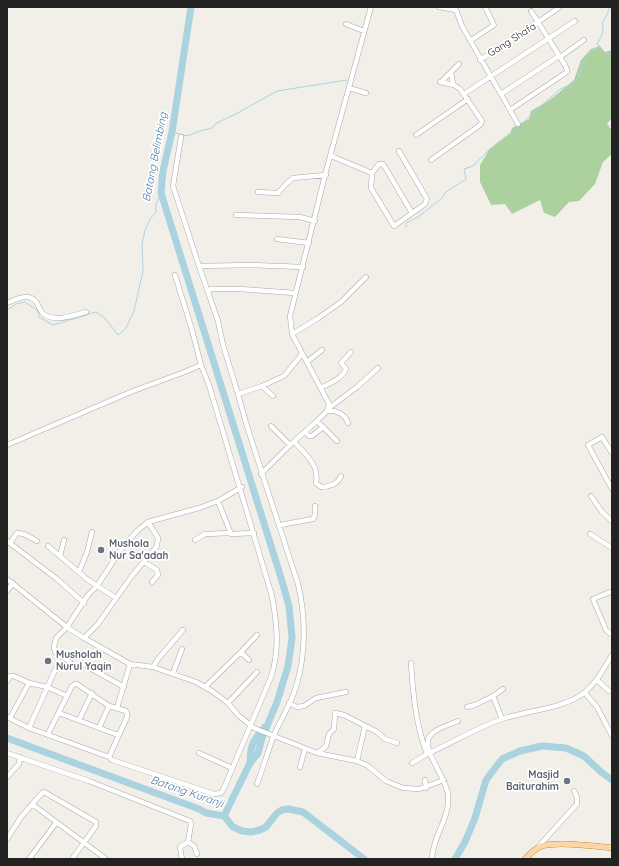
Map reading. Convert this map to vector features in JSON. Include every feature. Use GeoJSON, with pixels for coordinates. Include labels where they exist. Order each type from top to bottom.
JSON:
{"type":"FeatureCollection","features":[{"type":"Feature","properties":{"kind":"main road"},"geometry":{"type":"LineString","coordinates":[[525,859],[537,848],[551,844],[612,848]]}},
{"type":"Feature","properties":{"kind":"street"},"geometry":{"type":"LineString","coordinates":[[328,409],[329,404],[292,334],[290,316],[371,7]]}},
{"type":"Feature","properties":{"kind":"street"},"geometry":{"type":"LineString","coordinates":[[439,7],[456,10],[462,26],[480,60],[518,124]]}},
{"type":"Feature","properties":{"kind":"street"},"geometry":{"type":"LineString","coordinates":[[470,41],[494,25],[485,7]]}},
{"type":"Feature","properties":{"kind":"street"},"geometry":{"type":"LineString","coordinates":[[531,11],[538,22],[560,7]]}},
{"type":"Feature","properties":{"kind":"street"},"geometry":{"type":"LineString","coordinates":[[464,94],[575,21]]}},
{"type":"Feature","properties":{"kind":"street","name":"Gang Shafa"},"geometry":{"type":"LineString","coordinates":[[480,60],[538,22],[548,38],[567,72],[510,110]]}},
{"type":"Feature","properties":{"kind":"street"},"geometry":{"type":"LineString","coordinates":[[346,24],[364,31]]}},
{"type":"Feature","properties":{"kind":"street"},"geometry":{"type":"LineString","coordinates":[[501,94],[584,40]]}},
{"type":"Feature","properties":{"kind":"street"},"geometry":{"type":"LineString","coordinates":[[432,160],[482,123],[468,99],[458,87],[453,84],[441,82],[459,64]]}},
{"type":"Feature","properties":{"kind":"street"},"geometry":{"type":"LineString","coordinates":[[451,72],[453,84]]}},
{"type":"Feature","properties":{"kind":"street"},"geometry":{"type":"LineString","coordinates":[[349,88],[366,94]]}},
{"type":"Feature","properties":{"kind":"street"},"geometry":{"type":"LineString","coordinates":[[416,135],[468,99]]}},
{"type":"Feature","properties":{"kind":"street"},"geometry":{"type":"LineString","coordinates":[[181,137],[173,186],[218,321],[223,345],[246,423],[298,584],[303,612],[302,661],[296,688],[273,735],[257,784]]}},
{"type":"Feature","properties":{"kind":"street"},"geometry":{"type":"LineString","coordinates":[[399,151],[427,200],[425,204],[394,226],[372,191],[372,174],[379,164],[383,164],[412,213]]}},
{"type":"Feature","properties":{"kind":"street"},"geometry":{"type":"LineString","coordinates":[[331,156],[372,174]]}},
{"type":"Feature","properties":{"kind":"street"},"geometry":{"type":"LineString","coordinates":[[258,192],[278,193],[293,178],[326,175]]}},
{"type":"Feature","properties":{"kind":"street"},"geometry":{"type":"LineString","coordinates":[[236,215],[300,217],[315,220]]}},
{"type":"Feature","properties":{"kind":"street"},"geometry":{"type":"LineString","coordinates":[[277,239],[309,243]]}},
{"type":"Feature","properties":{"kind":"street"},"geometry":{"type":"LineString","coordinates":[[199,266],[251,265],[303,267]]}},
{"type":"Feature","properties":{"kind":"street"},"geometry":{"type":"LineString","coordinates":[[29,682],[8,718],[30,728],[109,757],[112,760],[214,794],[221,793],[224,788],[252,726],[271,677],[276,663],[278,640],[277,620],[272,596],[241,488],[209,385],[201,365],[175,275]]}},
{"type":"Feature","properties":{"kind":"street"},"geometry":{"type":"LineString","coordinates":[[292,334],[341,302],[366,277]]}},
{"type":"Feature","properties":{"kind":"street"},"geometry":{"type":"LineString","coordinates":[[208,291],[211,289],[240,289],[295,294]]}},
{"type":"Feature","properties":{"kind":"street"},"geometry":{"type":"LineString","coordinates":[[7,303],[20,297],[31,298],[38,304],[44,315],[50,317],[67,316],[86,312]]}},
{"type":"Feature","properties":{"kind":"street"},"geometry":{"type":"LineString","coordinates":[[307,362],[322,350]]}},
{"type":"Feature","properties":{"kind":"street"},"geometry":{"type":"LineString","coordinates":[[320,388],[346,372],[346,369],[341,363],[351,352]]}},
{"type":"Feature","properties":{"kind":"street"},"geometry":{"type":"LineString","coordinates":[[238,394],[262,386],[284,376],[302,354]]}},
{"type":"Feature","properties":{"kind":"street"},"geometry":{"type":"LineString","coordinates":[[7,445],[133,391],[201,365]]}},
{"type":"Feature","properties":{"kind":"street"},"geometry":{"type":"LineString","coordinates":[[262,473],[290,445],[317,422],[328,409],[357,387],[378,368]]}},
{"type":"Feature","properties":{"kind":"street"},"geometry":{"type":"LineString","coordinates":[[262,386],[273,396]]}},
{"type":"Feature","properties":{"kind":"street"},"geometry":{"type":"LineString","coordinates":[[328,409],[341,413],[347,418],[348,423]]}},
{"type":"Feature","properties":{"kind":"street"},"geometry":{"type":"LineString","coordinates":[[317,422],[337,441]]}},
{"type":"Feature","properties":{"kind":"street"},"geometry":{"type":"LineString","coordinates":[[271,426],[290,445]]}},
{"type":"Feature","properties":{"kind":"street"},"geometry":{"type":"LineString","coordinates":[[305,432],[309,436],[312,436],[323,427]]}},
{"type":"Feature","properties":{"kind":"street"},"geometry":{"type":"LineString","coordinates":[[612,453],[602,437],[588,445],[612,489]]}},
{"type":"Feature","properties":{"kind":"street"},"geometry":{"type":"LineString","coordinates":[[294,442],[313,464],[318,475],[316,483],[321,487],[338,482],[341,476]]}},
{"type":"Feature","properties":{"kind":"street"},"geometry":{"type":"LineString","coordinates":[[70,662],[57,653],[54,647],[56,638],[67,626],[88,595],[97,586],[122,548],[137,531],[148,522],[199,508],[218,501],[241,488]]}},
{"type":"Feature","properties":{"kind":"street"},"geometry":{"type":"LineString","coordinates":[[591,496],[602,512],[612,522]]}},
{"type":"Feature","properties":{"kind":"street"},"geometry":{"type":"LineString","coordinates":[[218,501],[228,522],[230,533]]}},
{"type":"Feature","properties":{"kind":"street"},"geometry":{"type":"LineString","coordinates":[[279,526],[314,519],[315,506]]}},
{"type":"Feature","properties":{"kind":"street"},"geometry":{"type":"LineString","coordinates":[[84,638],[98,624],[131,577],[155,549],[158,543],[158,538],[148,522]]}},
{"type":"Feature","properties":{"kind":"street"},"geometry":{"type":"LineString","coordinates":[[79,572],[87,552],[92,532]]}},
{"type":"Feature","properties":{"kind":"street"},"geometry":{"type":"LineString","coordinates":[[194,540],[205,534],[254,532]]}},
{"type":"Feature","properties":{"kind":"street"},"geometry":{"type":"LineString","coordinates":[[37,541],[24,534],[17,533],[8,541],[57,579],[84,603]]}},
{"type":"Feature","properties":{"kind":"street"},"geometry":{"type":"LineString","coordinates":[[590,534],[612,548]]}},
{"type":"Feature","properties":{"kind":"street"},"geometry":{"type":"LineString","coordinates":[[60,556],[64,540]]}},
{"type":"Feature","properties":{"kind":"street"},"geometry":{"type":"LineString","coordinates":[[48,546],[97,586],[116,598]]}},
{"type":"Feature","properties":{"kind":"street"},"geometry":{"type":"LineString","coordinates":[[144,562],[158,571],[158,575],[152,582]]}},
{"type":"Feature","properties":{"kind":"street"},"geometry":{"type":"LineString","coordinates":[[7,579],[84,638],[130,664],[153,667],[196,682],[228,703],[238,715],[252,726],[305,749],[357,761],[368,766],[386,781],[395,786],[412,790],[426,788],[444,780]]}},
{"type":"Feature","properties":{"kind":"street"},"geometry":{"type":"LineString","coordinates":[[7,591],[13,583]]}},
{"type":"Feature","properties":{"kind":"street"},"geometry":{"type":"LineString","coordinates":[[612,593],[593,599],[606,630],[612,635]]}},
{"type":"Feature","properties":{"kind":"street"},"geometry":{"type":"LineString","coordinates":[[153,667],[183,630]]}},
{"type":"Feature","properties":{"kind":"street"},"geometry":{"type":"LineString","coordinates":[[205,687],[257,636]]}},
{"type":"Feature","properties":{"kind":"street"},"geometry":{"type":"LineString","coordinates":[[173,674],[182,649]]}},
{"type":"Feature","properties":{"kind":"street"},"geometry":{"type":"LineString","coordinates":[[241,652],[249,660]]}},
{"type":"Feature","properties":{"kind":"street"},"geometry":{"type":"LineString","coordinates":[[412,762],[471,732],[502,719],[566,703],[584,693],[597,680],[612,655]]}},
{"type":"Feature","properties":{"kind":"street"},"geometry":{"type":"LineString","coordinates":[[117,708],[130,664]]}},
{"type":"Feature","properties":{"kind":"street"},"geometry":{"type":"LineString","coordinates":[[411,664],[412,688],[416,718],[429,753],[444,780],[447,789],[448,803],[445,816],[433,845],[432,859]]}},
{"type":"Feature","properties":{"kind":"street"},"geometry":{"type":"LineString","coordinates":[[88,667],[124,687]]}},
{"type":"Feature","properties":{"kind":"street"},"geometry":{"type":"LineString","coordinates":[[30,728],[55,670]]}},
{"type":"Feature","properties":{"kind":"street"},"geometry":{"type":"LineString","coordinates":[[228,703],[257,672]]}},
{"type":"Feature","properties":{"kind":"street"},"geometry":{"type":"LineString","coordinates":[[7,680],[9,674],[47,687],[67,696]]}},
{"type":"Feature","properties":{"kind":"street"},"geometry":{"type":"LineString","coordinates":[[597,680],[609,691]]}},
{"type":"Feature","properties":{"kind":"street"},"geometry":{"type":"LineString","coordinates":[[48,734],[72,686],[75,684],[92,693],[109,706],[126,711],[128,715],[109,757]]}},
{"type":"Feature","properties":{"kind":"street"},"geometry":{"type":"LineString","coordinates":[[467,707],[475,705],[493,696],[502,689]]}},
{"type":"Feature","properties":{"kind":"street"},"geometry":{"type":"LineString","coordinates":[[289,704],[304,706],[316,698],[346,692]]}},
{"type":"Feature","properties":{"kind":"street"},"geometry":{"type":"LineString","coordinates":[[79,720],[92,693]]}},
{"type":"Feature","properties":{"kind":"street"},"geometry":{"type":"LineString","coordinates":[[584,693],[597,707],[612,736]]}},
{"type":"Feature","properties":{"kind":"street"},"geometry":{"type":"LineString","coordinates":[[493,696],[502,719]]}},
{"type":"Feature","properties":{"kind":"street"},"geometry":{"type":"LineString","coordinates":[[99,728],[109,706]]}},
{"type":"Feature","properties":{"kind":"street"},"geometry":{"type":"LineString","coordinates":[[59,713],[118,735]]}},
{"type":"Feature","properties":{"kind":"street"},"geometry":{"type":"LineString","coordinates":[[318,753],[326,746],[329,734],[334,729],[335,713],[344,715],[377,732],[385,739],[397,743]]}},
{"type":"Feature","properties":{"kind":"street"},"geometry":{"type":"LineString","coordinates":[[429,753],[427,742],[430,736],[436,731],[458,721]]}},
{"type":"Feature","properties":{"kind":"street"},"geometry":{"type":"LineString","coordinates":[[357,761],[365,726]]}},
{"type":"Feature","properties":{"kind":"street"},"geometry":{"type":"LineString","coordinates":[[300,767],[305,749]]}},
{"type":"Feature","properties":{"kind":"street"},"geometry":{"type":"LineString","coordinates":[[7,753],[89,781],[190,821],[191,824],[188,842],[180,848],[182,859]]}},
{"type":"Feature","properties":{"kind":"street"},"geometry":{"type":"LineString","coordinates":[[200,753],[232,768]]}},
{"type":"Feature","properties":{"kind":"street"},"geometry":{"type":"LineString","coordinates":[[7,777],[19,764],[20,757]]}},
{"type":"Feature","properties":{"kind":"street"},"geometry":{"type":"LineString","coordinates":[[425,780],[426,788]]}},
{"type":"Feature","properties":{"kind":"street"},"geometry":{"type":"LineString","coordinates":[[537,848],[577,804],[577,798],[574,791]]}},
{"type":"Feature","properties":{"kind":"street"},"geometry":{"type":"LineString","coordinates":[[7,839],[21,817],[44,792],[95,821],[96,826],[72,859]]}},
{"type":"Feature","properties":{"kind":"street"},"geometry":{"type":"LineString","coordinates":[[32,804],[106,859]]}},
{"type":"Feature","properties":{"kind":"street"},"geometry":{"type":"LineString","coordinates":[[29,859],[56,823]]}},
{"type":"Feature","properties":{"kind":"street"},"geometry":{"type":"LineString","coordinates":[[188,842],[194,846],[197,854]]}},
{"type":"Feature","properties":{"kind":"green space"},"geometry":{"type":"Polygon","coordinates":[[[600,46],[605,52],[612,50],[612,119],[607,123],[612,131],[612,154],[603,162],[595,184],[579,201],[569,202],[555,217],[544,213],[540,200],[512,214],[505,204],[491,205],[480,182],[480,165],[489,150],[510,133],[512,128],[529,119],[531,111],[551,99],[574,80],[581,60],[591,49],[600,46]]]}},
{"type":"Feature","properties":{"kind":"waterway"},"geometry":{"type":"LineString","coordinates":[[191,7],[172,132],[163,171],[161,193],[282,581],[289,606],[292,638],[288,666],[277,702],[262,738],[258,753],[250,763],[224,816]]}},
{"type":"Feature","properties":{"kind":"waterway"},"geometry":{"type":"LineString","coordinates":[[406,227],[406,223],[418,217],[442,198],[446,192],[466,179],[464,169],[473,166],[490,149],[507,137],[560,89],[573,84],[580,74],[583,62],[591,51],[600,46],[597,44],[603,31],[602,23],[610,7]]}},
{"type":"Feature","properties":{"kind":"waterway"},"geometry":{"type":"LineString","coordinates":[[600,47],[606,54],[612,54]]}},
{"type":"Feature","properties":{"kind":"waterway"},"geometry":{"type":"LineString","coordinates":[[172,132],[187,136],[212,128],[215,124],[277,91],[347,80]]}},
{"type":"Feature","properties":{"kind":"waterway","name":"Batang Belimbing"},"geometry":{"type":"LineString","coordinates":[[7,310],[16,304],[25,302],[38,311],[39,317],[53,325],[96,312],[105,318],[118,335],[126,328],[134,311],[143,271],[142,244],[145,230],[150,219],[156,212],[156,204],[161,193]]}},
{"type":"Feature","properties":{"kind":"waterway"},"geometry":{"type":"LineString","coordinates":[[250,763],[253,743],[265,727]]}},
{"type":"Feature","properties":{"kind":"waterway","name":"Batang Kuranji"},"geometry":{"type":"LineString","coordinates":[[7,738],[199,809],[206,813],[224,816],[233,827],[242,831],[251,832],[266,827],[277,813],[282,810],[288,809],[303,812],[364,859]]}},
{"type":"Feature","properties":{"kind":"waterway","name":"Batang Kuranji"},"geometry":{"type":"LineString","coordinates":[[455,859],[465,842],[475,818],[486,780],[502,759],[520,751],[542,746],[566,748],[584,756],[612,780]]}},
{"type":"Feature","properties":{"kind":"place","name":"Mushola Nur Sa'adah"},"geometry":{"type":"Point","coordinates":[101,550]}},
{"type":"Feature","properties":{"kind":"place","name":"Musholah Nurul Yaqin"},"geometry":{"type":"Point","coordinates":[48,661]}},
{"type":"Feature","properties":{"kind":"place","name":"Masjid Baiturahim"},"geometry":{"type":"Point","coordinates":[567,781]}}]}
